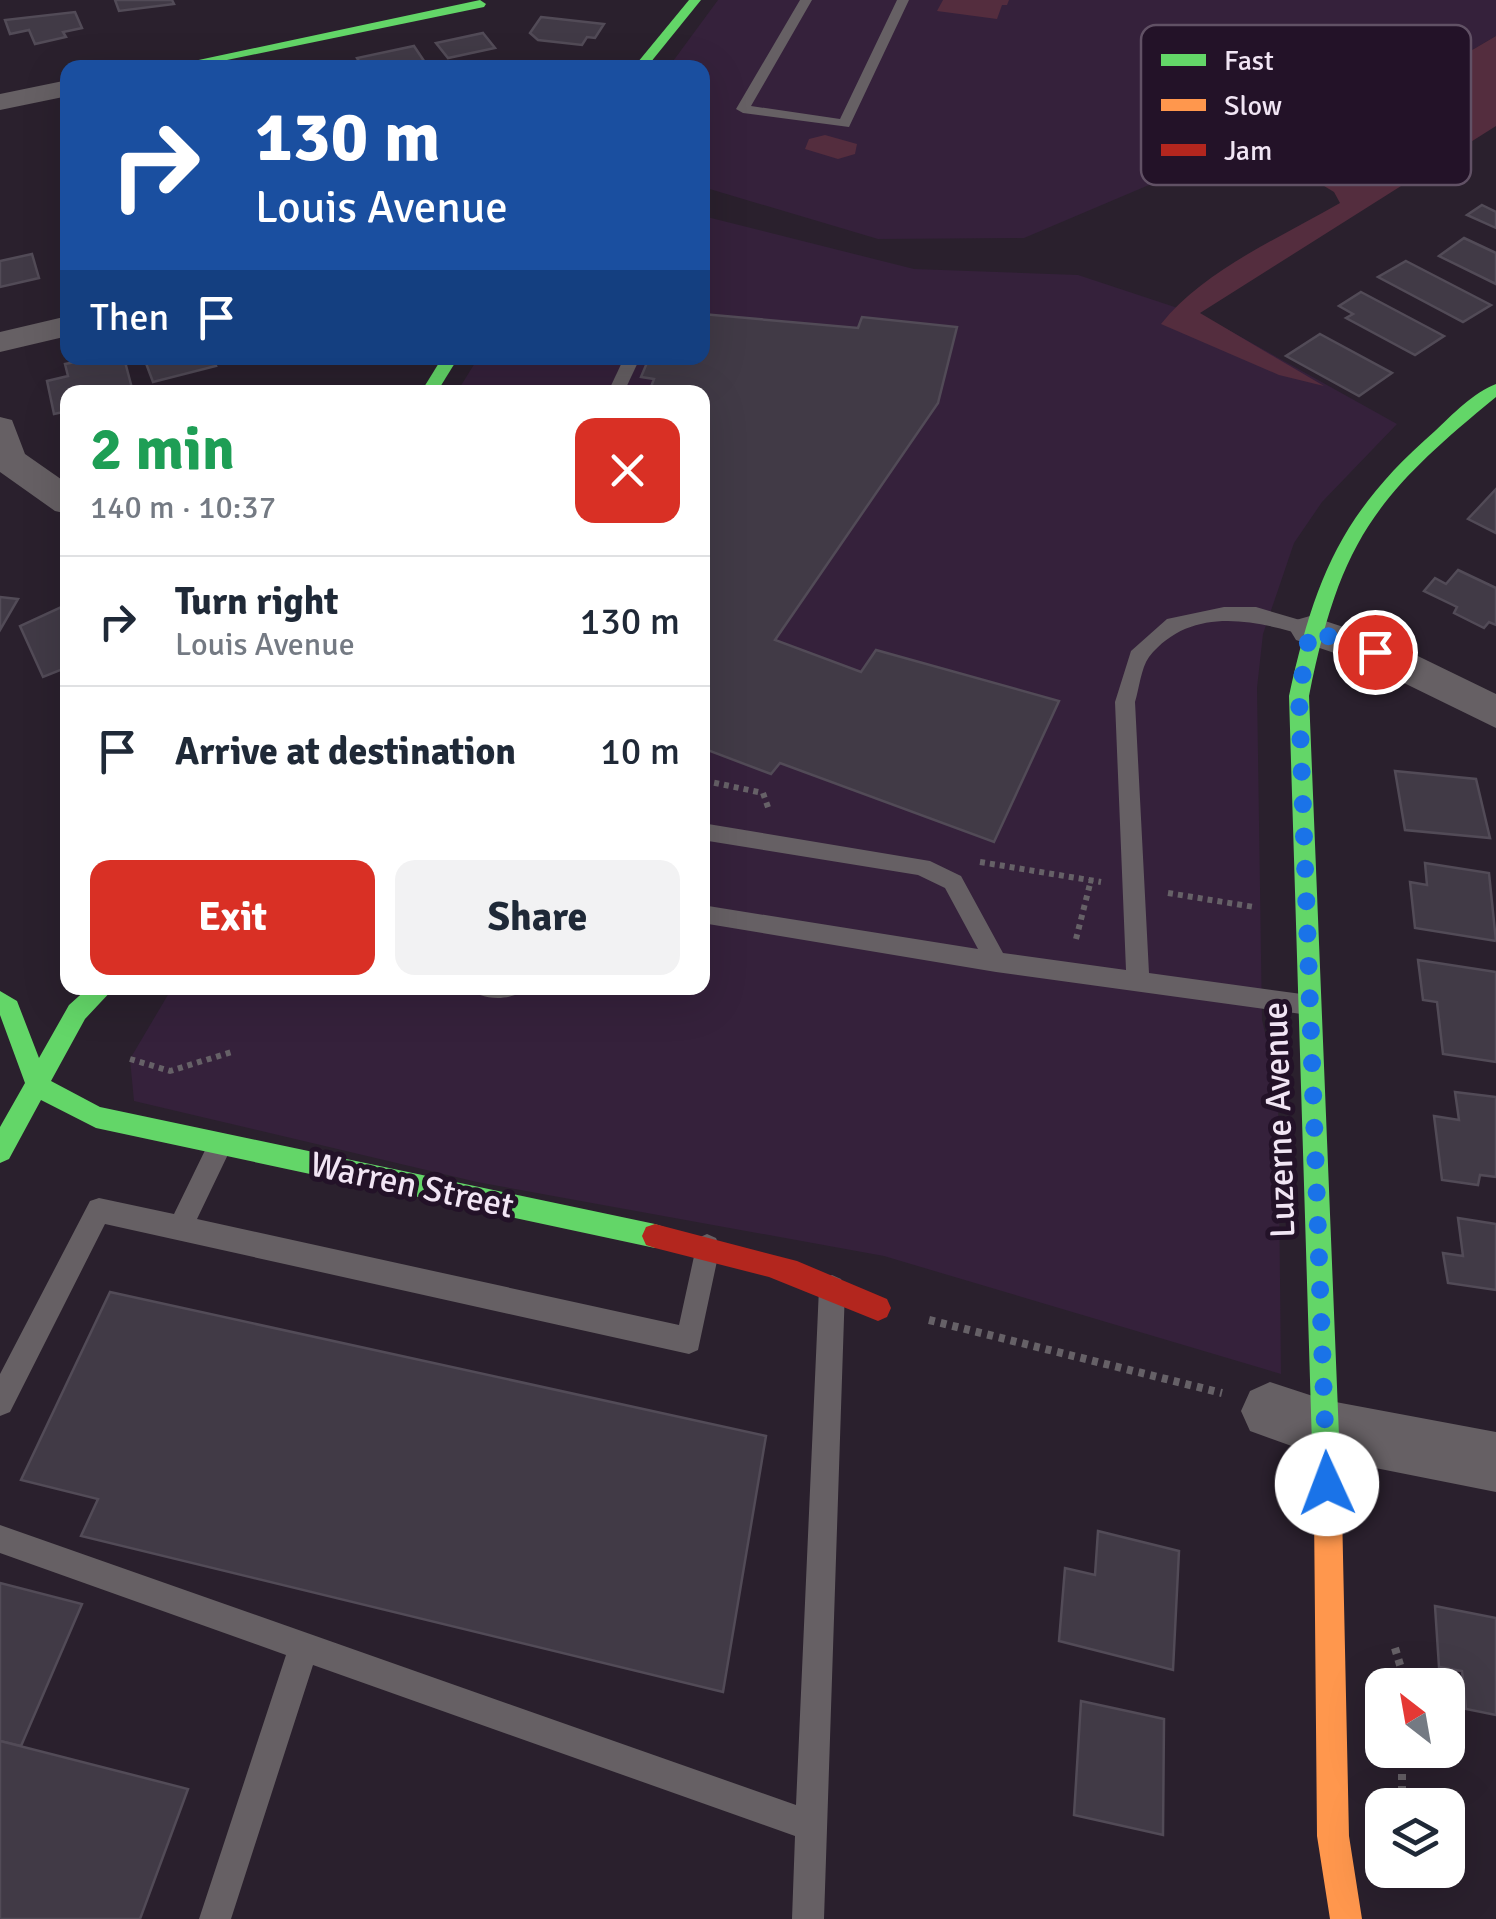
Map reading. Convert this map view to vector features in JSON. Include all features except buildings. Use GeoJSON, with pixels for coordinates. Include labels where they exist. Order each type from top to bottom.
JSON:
{"type":"FeatureCollection","features":[{"type":"Feature","properties":{"kind":"street"},"geometry":{"type":"LineString","coordinates":[[646,60],[695,0]]}},
{"type":"Feature","properties":{"kind":"street"},"geometry":{"type":"LineString","coordinates":[[206,60],[480,4]]}},
{"type":"Feature","properties":{"kind":"street"},"geometry":{"type":"LineString","coordinates":[[0,102],[60,90]]}},
{"type":"Feature","properties":{"kind":"street"},"geometry":{"type":"LineString","coordinates":[[0,342],[60,328]]}},
{"type":"Feature","properties":{"kind":"street","name":"Luzerne Avenue"},"geometry":{"type":"LineString","coordinates":[[1346,1919],[1333,1836],[1325,1428],[1298,719],[1310,630],[1320,589],[1336,556],[1376,492],[1430,440],[1496,389]]}},
{"type":"Feature","properties":{"kind":"street"},"geometry":{"type":"LineString","coordinates":[[0,428],[8,460],[60,496]]}},
{"type":"Feature","properties":{"kind":"street"},"geometry":{"type":"LineString","coordinates":[[1310,630],[1375,652],[1496,712]]}},
{"type":"Feature","properties":{"kind":"street"},"geometry":{"type":"LineString","coordinates":[[77,1012],[78,995]]}},
{"type":"Feature","properties":{"kind":"street"},"geometry":{"type":"LineString","coordinates":[[0,1151],[77,1012],[95,995]]}},
{"type":"Feature","properties":{"kind":"street"},"geometry":{"type":"LineString","coordinates":[[0,1001],[8,1008],[38,1086]]}},
{"type":"Feature","properties":{"kind":"street","name":"Warren Street"},"geometry":{"type":"LineString","coordinates":[[38,1086],[96,1117],[706,1247],[832,1285],[878,1308]]}},
{"type":"Feature","properties":{"kind":"street"},"geometry":{"type":"LineString","coordinates":[[1270,1411],[1325,1428],[1496,1462]]}},
{"type":"Feature","properties":{"kind":"lane"},"geometry":{"type":"LineString","coordinates":[[806,0],[743,109],[844,124],[903,0]]}},
{"type":"Feature","properties":{"kind":"lane"},"geometry":{"type":"LineString","coordinates":[[1138,980],[1125,702],[1138,656],[1174,624],[1224,614],[1256,614],[1310,630]]}},
{"type":"Feature","properties":{"kind":"lane"},"geometry":{"type":"LineString","coordinates":[[710,833],[922,867],[954,882],[996,962]]}},
{"type":"Feature","properties":{"kind":"lane"},"geometry":{"type":"LineString","coordinates":[[710,915],[996,962],[1309,1004]]}},
{"type":"Feature","properties":{"kind":"lane"},"geometry":{"type":"LineString","coordinates":[[180,1228],[221,1144]]}},
{"type":"Feature","properties":{"kind":"lane"},"geometry":{"type":"LineString","coordinates":[[0,1402],[99,1210],[689,1341],[706,1247]]}},
{"type":"Feature","properties":{"kind":"lane"},"geometry":{"type":"LineString","coordinates":[[808,1919],[832,1285]]}},
{"type":"Feature","properties":{"kind":"lane"},"geometry":{"type":"LineString","coordinates":[[0,1540],[811,1826]]}},
{"type":"Feature","properties":{"kind":"lane"},"geometry":{"type":"LineString","coordinates":[[215,1919],[304,1647]]}},
{"type":"Feature","properties":{"kind":"path"},"geometry":{"type":"LineString","coordinates":[[710,781],[763,794],[770,812]]}},
{"type":"Feature","properties":{"kind":"path"},"geometry":{"type":"LineString","coordinates":[[1062,947],[1074,943],[1091,880]]}},
{"type":"Feature","properties":{"kind":"path"},"geometry":{"type":"LineString","coordinates":[[130,1059],[170,1071],[235,1050]]}},
{"type":"Feature","properties":{"kind":"path"},"geometry":{"type":"LineString","coordinates":[[878,1308],[1204,1386],[1270,1411]]}},
{"type":"Feature","properties":{"kind":"shaded area"},"geometry":{"type":"Polygon","coordinates":[[[718,0],[1496,0],[1496,36],[1471,51],[1471,25],[1141,25],[1141,185],[1149,185],[1024,238],[878,239],[710,189],[710,60],[674,60],[718,0]]]}},
{"type":"Feature","properties":{"kind":"shaded area"},"geometry":{"type":"Polygon","coordinates":[[[943,0],[1009,0],[1002,5],[997,19],[937,11],[943,0]]]}},
{"type":"Feature","properties":{"kind":"shaded area"},"geometry":{"type":"Polygon","coordinates":[[[1496,36],[1496,126],[1471,142],[1471,51],[1496,36]]]}},
{"type":"Feature","properties":{"kind":"shaded area"},"geometry":{"type":"Polygon","coordinates":[[[825,135],[857,144],[855,154],[838,159],[805,149],[809,139],[825,135]]]}},
{"type":"Feature","properties":{"kind":"shaded area"},"geometry":{"type":"Polygon","coordinates":[[[1322,185],[1403,185],[1200,313],[1324,386],[1279,375],[1161,324],[1179,304],[1221,271],[1340,203],[1334,192],[1322,185]]]}},
{"type":"Feature","properties":{"kind":"shaded area"},"geometry":{"type":"Polygon","coordinates":[[[710,218],[914,269],[1078,275],[1205,317],[1397,424],[1322,502],[1294,543],[1263,634],[1257,688],[1262,1020],[1278,1087],[1281,1374],[884,1256],[477,1182],[134,1101],[130,1059],[168,995],[710,995],[710,385],[461,385],[474,365],[710,365],[710,218]]]}},
{"type":"Feature","properties":{"kind":"traffic: fast"},"geometry":{"type":"LineString","coordinates":[[646,60],[695,0]]}},
{"type":"Feature","properties":{"kind":"traffic: fast"},"geometry":{"type":"LineString","coordinates":[[206,60],[480,4]]}},
{"type":"Feature","properties":{"kind":"traffic: fast"},"geometry":{"type":"LineString","coordinates":[[433,385],[446,365]]}},
{"type":"Feature","properties":{"kind":"traffic: fast"},"geometry":{"type":"LineString","coordinates":[[1328,1510],[1299,696],[1324,593],[1361,519],[1416,456],[1496,389]]}},
{"type":"Feature","properties":{"kind":"traffic: fast"},"geometry":{"type":"LineString","coordinates":[[0,1151],[77,1012],[95,995]]}},
{"type":"Feature","properties":{"kind":"traffic: fast"},"geometry":{"type":"LineString","coordinates":[[0,1001],[9,1008],[38,1086],[96,1117],[655,1236]]}},
{"type":"Feature","properties":{"kind":"traffic: slow"},"geometry":{"type":"LineString","coordinates":[[1328,1510],[1333,1836],[1346,1919]]}},
{"type":"Feature","properties":{"kind":"traffic: jam"},"geometry":{"type":"LineString","coordinates":[[655,1236],[769,1265],[878,1308]]}},
{"type":"Feature","properties":{"kind":"route"},"geometry":{"type":"LineString","coordinates":[[1327,1484],[1299,696],[1310,630],[1375,652]]}}]}
